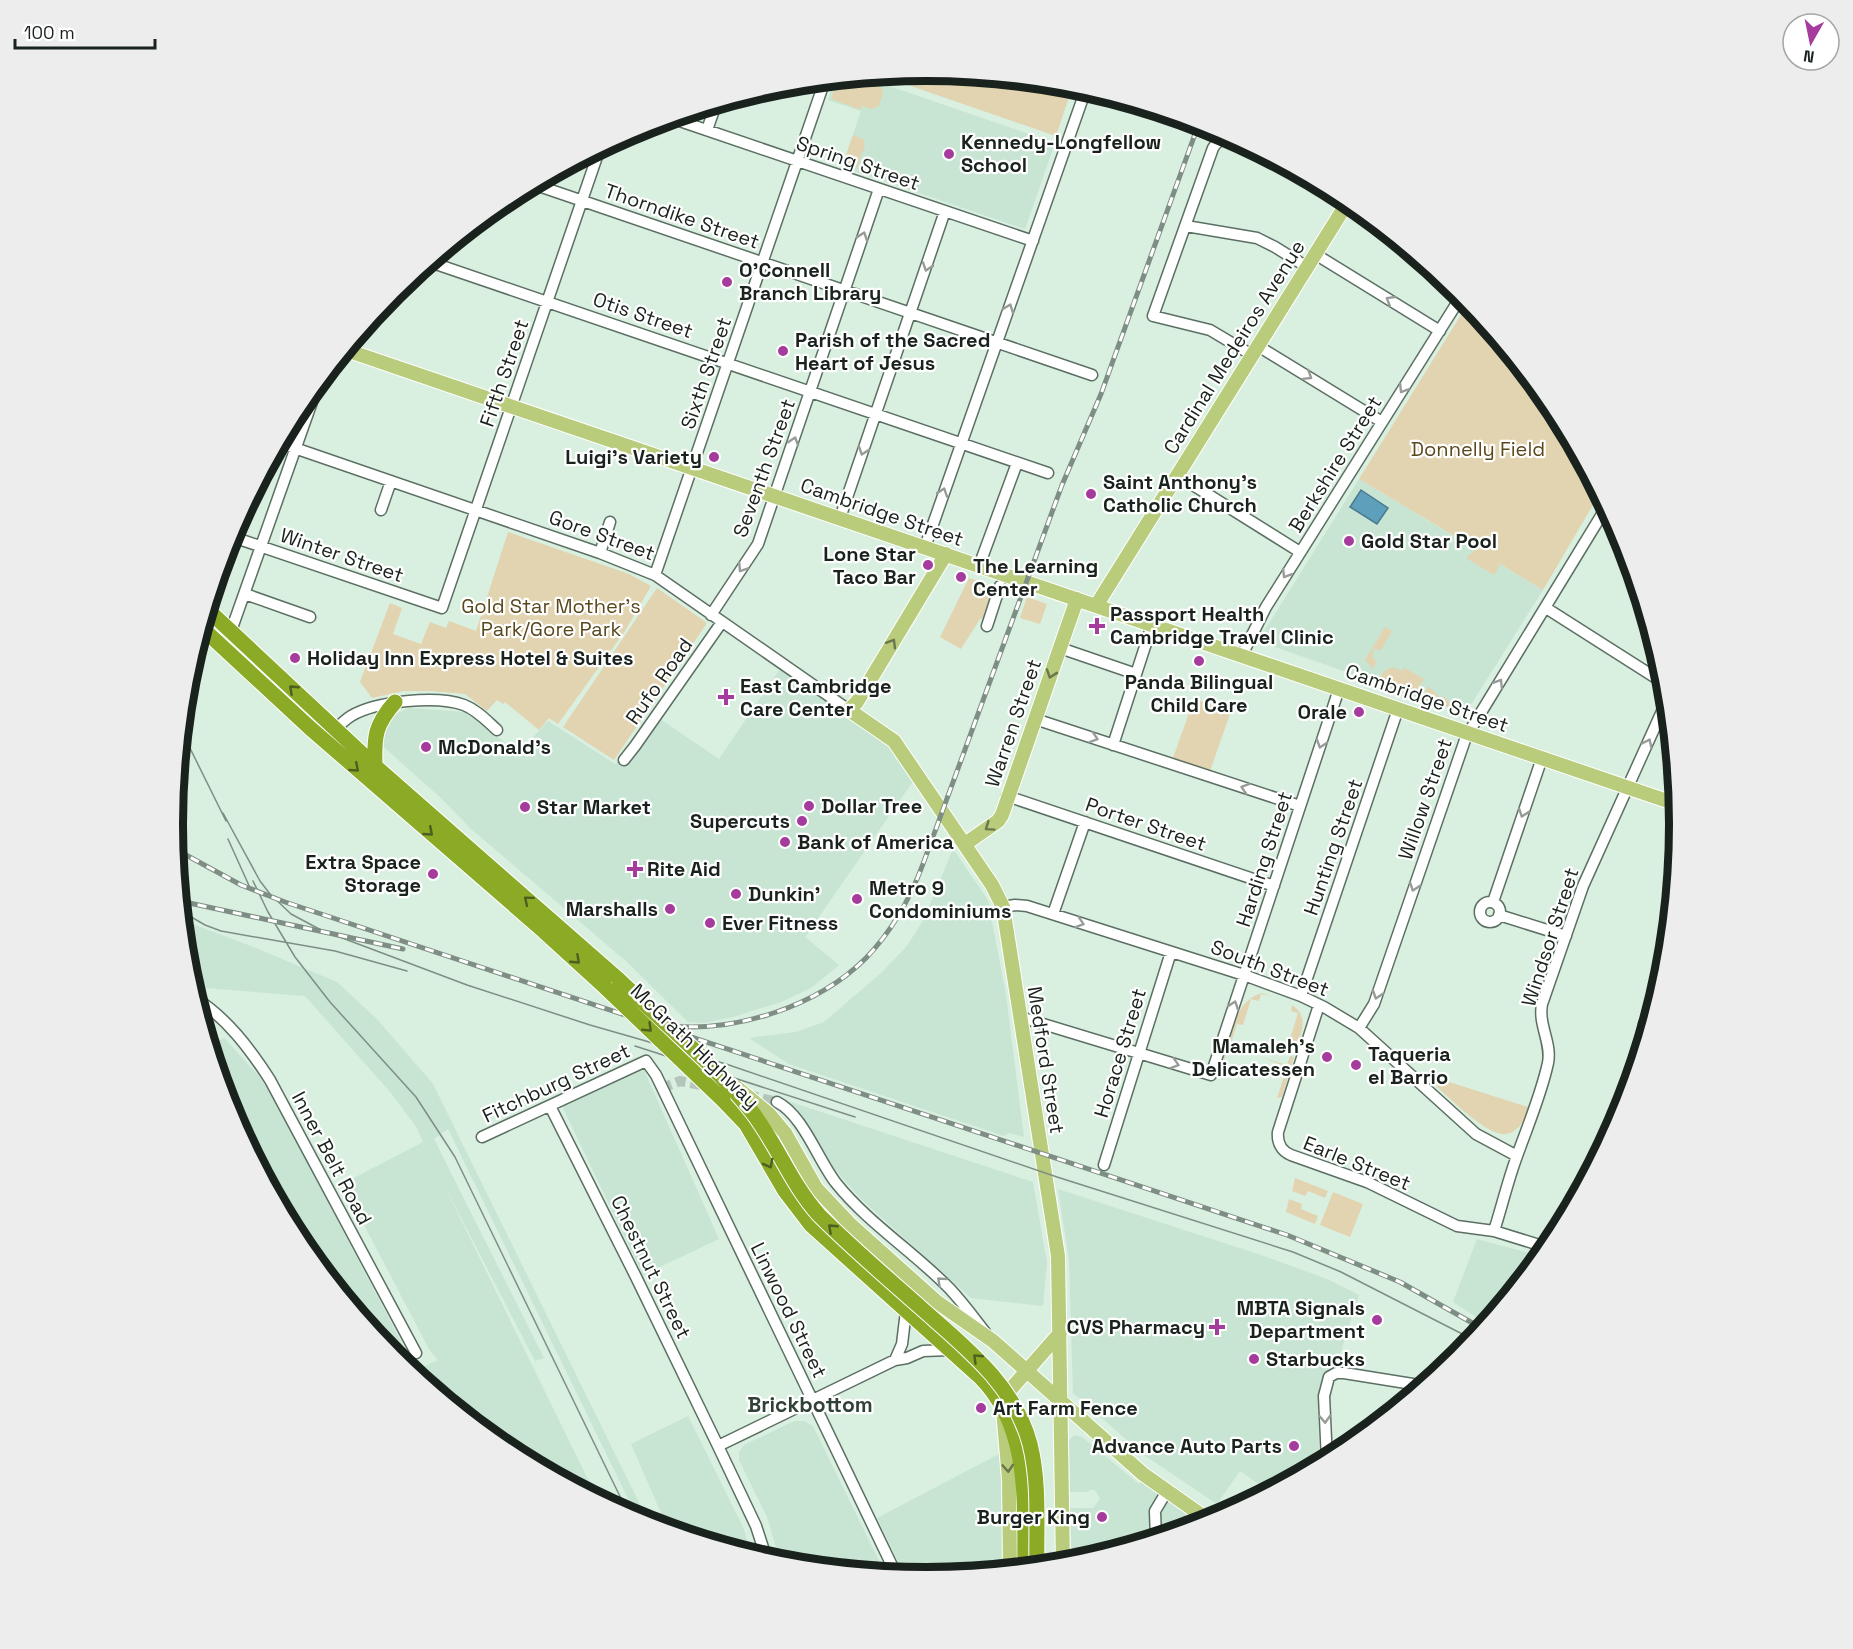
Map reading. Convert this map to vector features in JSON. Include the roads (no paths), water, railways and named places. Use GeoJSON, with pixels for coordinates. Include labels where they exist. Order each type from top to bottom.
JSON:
{"type":"FeatureCollection","features":[{"type":"Feature","properties":{"kind":"highway","name":"McGrath Highway"},"geometry":{"type":"LineString","coordinates":[[213,615],[612,984],[746,1124],[780,1184],[805,1219],[983,1381],[1003,1410],[1016,1439],[1022,1463],[1025,1562]]}},
{"type":"Feature","properties":{"kind":"highway","name":"McGrath Highway"},"geometry":{"type":"LineString","coordinates":[[208,633],[324,741],[538,926],[705,1062],[756,1117],[798,1189],[814,1210],[979,1359],[1007,1394],[1019,1416],[1031,1450],[1035,1487],[1037,1560]]}},
{"type":"Feature","properties":{"kind":"highway"},"geometry":{"type":"LineString","coordinates":[[375,766],[376,730],[383,716],[395,702]]}},
{"type":"Feature","properties":{"kind":"main road","name":"Cardinal Medeiros Avenue"},"geometry":{"type":"LineString","coordinates":[[1096,606],[1344,209]]}},
{"type":"Feature","properties":{"kind":"main road","name":"Cambridge Street"},"geometry":{"type":"LineString","coordinates":[[353,352],[1669,802]]}},
{"type":"Feature","properties":{"kind":"main road"},"geometry":{"type":"LineString","coordinates":[[849,710],[857,702],[946,554]]}},
{"type":"Feature","properties":{"kind":"main road","name":"Warren Street"},"geometry":{"type":"LineString","coordinates":[[965,844],[998,821],[1077,599]]}},
{"type":"Feature","properties":{"kind":"main road","name":"Gore Street"},"geometry":{"type":"LineString","coordinates":[[849,710],[894,741],[903,754]]}},
{"type":"Feature","properties":{"kind":"main road","name":"Medford Street"},"geometry":{"type":"LineString","coordinates":[[903,754],[992,885],[1003,907],[1058,1256],[1060,1401]]}},
{"type":"Feature","properties":{"kind":"main road","name":"McGrath Highway"},"geometry":{"type":"LineString","coordinates":[[705,1062],[766,1112],[785,1133],[816,1188],[836,1210],[937,1302],[993,1341],[1143,1474],[1201,1515]]}},
{"type":"Feature","properties":{"kind":"main road"},"geometry":{"type":"LineString","coordinates":[[1003,1410],[1003,1397],[1060,1333]]}},
{"type":"Feature","properties":{"kind":"main road"},"geometry":{"type":"LineString","coordinates":[[1060,1401],[1063,1556]]}},
{"type":"Feature","properties":{"kind":"main road","name":"McGrath Highway"},"geometry":{"type":"LineString","coordinates":[[1003,1410],[1009,1479],[1010,1563]]}},
{"type":"Feature","properties":{"kind":"street","name":"Sixth Street"},"geometry":{"type":"LineString","coordinates":[[655,574],[823,88]]}},
{"type":"Feature","properties":{"kind":"street"},"geometry":{"type":"LineString","coordinates":[[925,547],[1083,98]]}},
{"type":"Feature","properties":{"kind":"street"},"geometry":{"type":"LineString","coordinates":[[707,130],[713,112]]}},
{"type":"Feature","properties":{"kind":"street","name":"Spring Street"},"geometry":{"type":"LineString","coordinates":[[683,122],[1033,242]]}},
{"type":"Feature","properties":{"kind":"street"},"geometry":{"type":"LineString","coordinates":[[1218,141],[1213,148],[1153,316],[1210,330],[1255,350],[1382,422]]}},
{"type":"Feature","properties":{"kind":"street","name":"Fifth Street"},"geometry":{"type":"LineString","coordinates":[[442,608],[596,159]]}},
{"type":"Feature","properties":{"kind":"street","name":"Thorndike Street"},"geometry":{"type":"LineString","coordinates":[[544,188],[1092,375]]}},
{"type":"Feature","properties":{"kind":"street","name":"Seventh Street"},"geometry":{"type":"LineString","coordinates":[[711,615],[758,544],[879,189]]}},
{"type":"Feature","properties":{"kind":"street"},"geometry":{"type":"LineString","coordinates":[[840,518],[945,212]]}},
{"type":"Feature","properties":{"kind":"street"},"geometry":{"type":"LineString","coordinates":[[1186,226],[1257,238],[1307,267]]}},
{"type":"Feature","properties":{"kind":"street"},"geometry":{"type":"LineString","coordinates":[[1315,254],[1440,331]]}},
{"type":"Feature","properties":{"kind":"street","name":"Otis Street"},"geometry":{"type":"LineString","coordinates":[[439,264],[1048,473]]}},
{"type":"Feature","properties":{"kind":"street","name":"Berkshire Street"},"geometry":{"type":"LineString","coordinates":[[1242,655],[1266,607],[1457,304]]}},
{"type":"Feature","properties":{"kind":"street"},"geometry":{"type":"LineString","coordinates":[[231,631],[310,409]]}},
{"type":"Feature","properties":{"kind":"street","name":"Gore Street"},"geometry":{"type":"LineString","coordinates":[[288,445],[655,574],[849,710]]}},
{"type":"Feature","properties":{"kind":"street"},"geometry":{"type":"LineString","coordinates":[[979,566],[1017,462]]}},
{"type":"Feature","properties":{"kind":"street"},"geometry":{"type":"LineString","coordinates":[[1177,476],[1300,552]]}},
{"type":"Feature","properties":{"kind":"street"},"geometry":{"type":"LineString","coordinates":[[381,510],[391,481]]}},
{"type":"Feature","properties":{"kind":"street","name":"Willow Street"},"geometry":{"type":"LineString","coordinates":[[1359,1028],[1373,1008],[1448,784],[1468,733],[1602,515]]}},
{"type":"Feature","properties":{"kind":"street"},"geometry":{"type":"LineString","coordinates":[[600,553],[610,522]]}},
{"type":"Feature","properties":{"kind":"street","name":"Winter Street"},"geometry":{"type":"LineString","coordinates":[[240,540],[442,608]]}},
{"type":"Feature","properties":{"kind":"street"},"geometry":{"type":"LineString","coordinates":[[987,626],[1000,586]]}},
{"type":"Feature","properties":{"kind":"street"},"geometry":{"type":"LineString","coordinates":[[245,594],[310,617]]}},
{"type":"Feature","properties":{"kind":"street"},"geometry":{"type":"LineString","coordinates":[[1546,608],[1655,677]]}},
{"type":"Feature","properties":{"kind":"street","name":"Rufo Road"},"geometry":{"type":"LineString","coordinates":[[624,760],[722,622]]}},
{"type":"Feature","properties":{"kind":"street"},"geometry":{"type":"LineString","coordinates":[[1113,745],[1152,625]]}},
{"type":"Feature","properties":{"kind":"street"},"geometry":{"type":"LineString","coordinates":[[1060,648],[1136,674]]}},
{"type":"Feature","properties":{"kind":"street","name":"Harding Street"},"geometry":{"type":"LineString","coordinates":[[1139,1053],[1211,1075],[1339,689]]}},
{"type":"Feature","properties":{"kind":"street"},"geometry":{"type":"LineString","coordinates":[[324,741],[356,713],[395,702],[416,701],[463,705],[479,714],[497,730]]}},
{"type":"Feature","properties":{"kind":"street","name":"Hunting Street"},"geometry":{"type":"LineString","coordinates":[[1301,996],[1398,709]]}},
{"type":"Feature","properties":{"kind":"street","name":"Windsor Street"},"geometry":{"type":"LineString","coordinates":[[1494,1231],[1547,1066],[1549,1053],[1541,1011],[1586,879],[1662,712]]}},
{"type":"Feature","properties":{"kind":"street"},"geometry":{"type":"LineString","coordinates":[[1035,719],[1300,806]]}},
{"type":"Feature","properties":{"kind":"street"},"geometry":{"type":"LineString","coordinates":[[1493,902],[1542,758]]}},
{"type":"Feature","properties":{"kind":"street","name":"Porter Street"},"geometry":{"type":"LineString","coordinates":[[1007,796],[1274,886]]}},
{"type":"Feature","properties":{"kind":"street"},"geometry":{"type":"LineString","coordinates":[[1053,914],[1085,822]]}},
{"type":"Feature","properties":{"kind":"street"},"geometry":{"type":"LineString","coordinates":[[1493,902],[1482,905],[1480,916],[1483,920],[1490,922],[1499,915]]}},
{"type":"Feature","properties":{"kind":"street"},"geometry":{"type":"LineString","coordinates":[[1493,902],[1499,908],[1499,915]]}},
{"type":"Feature","properties":{"kind":"street","name":"South Street"},"geometry":{"type":"LineString","coordinates":[[1003,907],[1021,905],[1053,914],[1244,975],[1301,996],[1359,1028],[1462,1122],[1484,1139],[1517,1156]]}},
{"type":"Feature","properties":{"kind":"street"},"geometry":{"type":"LineString","coordinates":[[1499,915],[1566,936]]}},
{"type":"Feature","properties":{"kind":"street","name":"Horace Street"},"geometry":{"type":"LineString","coordinates":[[1104,1165],[1170,952]]}},
{"type":"Feature","properties":{"kind":"street","name":"Earle Street"},"geometry":{"type":"LineString","coordinates":[[1319,1005],[1278,1131],[1278,1141],[1283,1150],[1291,1155],[1367,1182],[1457,1226],[1494,1231]]}},
{"type":"Feature","properties":{"kind":"street","name":"Inner Belt Road"},"geometry":{"type":"LineString","coordinates":[[205,1006],[222,1018],[254,1056],[270,1080],[416,1353]]}},
{"type":"Feature","properties":{"kind":"street"},"geometry":{"type":"LineString","coordinates":[[1020,1017],[1139,1053]]}},
{"type":"Feature","properties":{"kind":"street","name":"Fitchburg Street"},"geometry":{"type":"LineString","coordinates":[[482,1137],[646,1061]]}},
{"type":"Feature","properties":{"kind":"street","name":"Linwood Street"},"geometry":{"type":"LineString","coordinates":[[646,1061],[659,1081],[892,1567]]}},
{"type":"Feature","properties":{"kind":"street"},"geometry":{"type":"LineString","coordinates":[[777,1102],[798,1122],[831,1176],[846,1194],[950,1289],[993,1341]]}},
{"type":"Feature","properties":{"kind":"street","name":"Chestnut Street"},"geometry":{"type":"LineString","coordinates":[[549,1106],[718,1446],[756,1526],[764,1550]]}},
{"type":"Feature","properties":{"kind":"street"},"geometry":{"type":"LineString","coordinates":[[1494,1231],[1540,1245]]}},
{"type":"Feature","properties":{"kind":"street"},"geometry":{"type":"LineString","coordinates":[[895,1360],[902,1344],[906,1311]]}},
{"type":"Feature","properties":{"kind":"street"},"geometry":{"type":"LineString","coordinates":[[718,1446],[895,1360],[925,1351],[949,1350]]}},
{"type":"Feature","properties":{"kind":"street"},"geometry":{"type":"LineString","coordinates":[[1327,1451],[1324,1396],[1329,1377],[1336,1373],[1344,1373],[1415,1384]]}},
{"type":"Feature","properties":{"kind":"street"},"geometry":{"type":"LineString","coordinates":[[1156,1532],[1155,1511],[1167,1491]]}},
{"type":"Feature","properties":{"kind":"water"},"geometry":{"type":"Polygon","coordinates":[[[1361,490],[1388,508],[1377,524],[1350,507],[1361,490]]]}},
{"type":"Feature","properties":{"kind":"tunnel"},"geometry":{"type":"LineString","coordinates":[[662,1088],[680,1081],[706,1086]]}},
{"type":"Feature","properties":{"kind":"tunnel"},"geometry":{"type":"LineString","coordinates":[[748,1095],[777,1102]]}},
{"type":"Feature","properties":{"kind":"tram line"},"geometry":{"type":"LineString","coordinates":[[188,743],[226,821]]}},
{"type":"Feature","properties":{"kind":"tram line"},"geometry":{"type":"LineString","coordinates":[[223,813],[260,881],[270,894],[291,914],[321,930],[467,985],[590,1025],[726,1064],[1057,1177],[1293,1252],[1341,1272],[1466,1336]]}},
{"type":"Feature","properties":{"kind":"tram line"},"geometry":{"type":"LineString","coordinates":[[228,839],[251,890]]}},
{"type":"Feature","properties":{"kind":"tram line"},"geometry":{"type":"LineString","coordinates":[[253,881],[268,912],[295,957],[330,1002],[416,1097],[455,1157],[623,1502]]}},
{"type":"Feature","properties":{"kind":"tram line"},"geometry":{"type":"LineString","coordinates":[[188,915],[221,931],[335,951],[407,971]]}},
{"type":"Feature","properties":{"kind":"tram line"},"geometry":{"type":"LineString","coordinates":[[635,1046],[855,1117]]}},
{"type":"Feature","properties":{"kind":"railway"},"geometry":{"type":"LineString","coordinates":[[671,1026],[723,1025],[749,1020],[801,1002],[825,990],[866,958],[884,937],[899,914],[923,864],[1062,485],[1101,394],[1196,132]]}},
{"type":"Feature","properties":{"kind":"railway"},"geometry":{"type":"LineString","coordinates":[[184,854],[241,885],[285,902],[1287,1235],[1400,1282],[1476,1325]]}},
{"type":"Feature","properties":{"kind":"railway"},"geometry":{"type":"LineString","coordinates":[[187,903],[403,949]]}},
{"type":"Feature","properties":{"kind":"place","name":"Kennedy-Longfellow School"},"geometry":{"type":"Point","coordinates":[949,154]}},
{"type":"Feature","properties":{"kind":"place","name":"O'Connell Branch Library"},"geometry":{"type":"Point","coordinates":[727,282]}},
{"type":"Feature","properties":{"kind":"place","name":"Parish of the Sacred Heart of Jesus"},"geometry":{"type":"Point","coordinates":[783,351]}},
{"type":"Feature","properties":{"kind":"place","name":"Luigi's Variety"},"geometry":{"type":"Point","coordinates":[714,457]}},
{"type":"Feature","properties":{"kind":"place","name":"Saint Anthony's Catholic Church"},"geometry":{"type":"Point","coordinates":[1091,494]}},
{"type":"Feature","properties":{"kind":"place","name":"Gold Star Pool"},"geometry":{"type":"Point","coordinates":[1349,541]}},
{"type":"Feature","properties":{"kind":"place","name":"Lone Star Taco Bar"},"geometry":{"type":"Point","coordinates":[928,565]}},
{"type":"Feature","properties":{"kind":"place","name":"The Learning Center"},"geometry":{"type":"Point","coordinates":[961,577]}},
{"type":"Feature","properties":{"kind":"place","name":"Passport Health Cambridge Travel Clinic"},"geometry":{"type":"Point","coordinates":[1097,626]}},
{"type":"Feature","properties":{"kind":"place","name":"Holiday Inn Express Hotel & Suites"},"geometry":{"type":"Point","coordinates":[295,658]}},
{"type":"Feature","properties":{"kind":"place","name":"Panda Bilingual Child Care"},"geometry":{"type":"Point","coordinates":[1199,661]}},
{"type":"Feature","properties":{"kind":"place","name":"East Cambridge Care Center"},"geometry":{"type":"Point","coordinates":[726,697]}},
{"type":"Feature","properties":{"kind":"place","name":"Orale"},"geometry":{"type":"Point","coordinates":[1359,712]}},
{"type":"Feature","properties":{"kind":"place","name":"McDonald's"},"geometry":{"type":"Point","coordinates":[426,747]}},
{"type":"Feature","properties":{"kind":"place","name":"Dollar Tree"},"geometry":{"type":"Point","coordinates":[809,806]}},
{"type":"Feature","properties":{"kind":"place","name":"Star Market"},"geometry":{"type":"Point","coordinates":[525,807]}},
{"type":"Feature","properties":{"kind":"place","name":"Supercuts"},"geometry":{"type":"Point","coordinates":[802,821]}},
{"type":"Feature","properties":{"kind":"place","name":"Bank of America"},"geometry":{"type":"Point","coordinates":[785,842]}},
{"type":"Feature","properties":{"kind":"place","name":"Rite Aid"},"geometry":{"type":"Point","coordinates":[635,869]}},
{"type":"Feature","properties":{"kind":"place","name":"Extra Space Storage"},"geometry":{"type":"Point","coordinates":[433,874]}},
{"type":"Feature","properties":{"kind":"place","name":"Dunkin'"},"geometry":{"type":"Point","coordinates":[736,894]}},
{"type":"Feature","properties":{"kind":"place","name":"Metro 9 Condominiums"},"geometry":{"type":"Point","coordinates":[857,899]}},
{"type":"Feature","properties":{"kind":"place","name":"Marshalls"},"geometry":{"type":"Point","coordinates":[670,909]}},
{"type":"Feature","properties":{"kind":"place","name":"Ever Fitness"},"geometry":{"type":"Point","coordinates":[710,923]}},
{"type":"Feature","properties":{"kind":"place","name":"Mamaleh's Delicatessen"},"geometry":{"type":"Point","coordinates":[1327,1057]}},
{"type":"Feature","properties":{"kind":"place","name":"Taqueria el Barrio"},"geometry":{"type":"Point","coordinates":[1356,1065]}},
{"type":"Feature","properties":{"kind":"place","name":"MBTA Signals Department"},"geometry":{"type":"Point","coordinates":[1377,1320]}},
{"type":"Feature","properties":{"kind":"place","name":"CVS Pharmacy"},"geometry":{"type":"Point","coordinates":[1217,1327]}},
{"type":"Feature","properties":{"kind":"place","name":"Starbucks"},"geometry":{"type":"Point","coordinates":[1254,1359]}},
{"type":"Feature","properties":{"kind":"place","name":"Art Farm Fence"},"geometry":{"type":"Point","coordinates":[981,1408]}},
{"type":"Feature","properties":{"kind":"place","name":"Advance Auto Parts"},"geometry":{"type":"Point","coordinates":[1294,1446]}},
{"type":"Feature","properties":{"kind":"place","name":"Burger King"},"geometry":{"type":"Point","coordinates":[1102,1517]}},
{"type":"Feature","properties":{"kind":"district","name":"Brickbottom"},"geometry":{"type":"Point","coordinates":[810,1405]}},
{"type":"Feature","properties":{"kind":"park label","name":"Donnelly Field"},"geometry":{"type":"Point","coordinates":[1478,449]}},
{"type":"Feature","properties":{"kind":"park label","name":"Gold Star Mother's Park/Gore Park"},"geometry":{"type":"Point","coordinates":[551,618]}}]}
